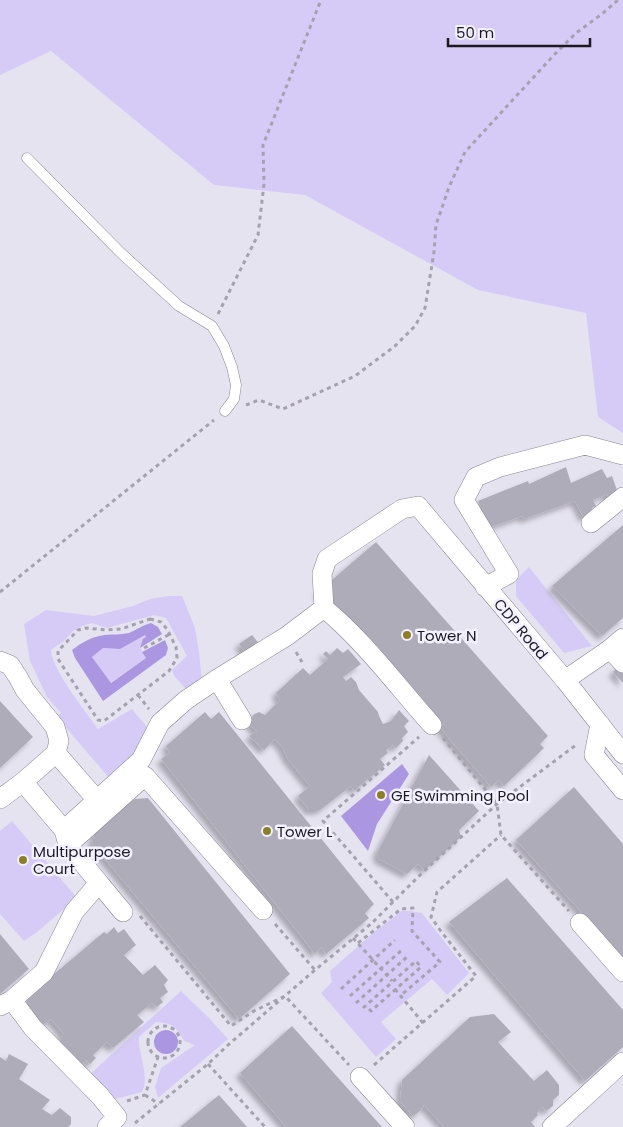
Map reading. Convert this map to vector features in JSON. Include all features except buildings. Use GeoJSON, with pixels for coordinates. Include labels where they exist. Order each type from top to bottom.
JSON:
{"type":"FeatureCollection","features":[{"type":"Feature","properties":{"kind":"street"},"geometry":{"type":"LineString","coordinates":[[486,587],[510,574],[464,500],[476,477],[500,468],[585,445],[623,455]]}},
{"type":"Feature","properties":{"kind":"street"},"geometry":{"type":"LineString","coordinates":[[592,523],[623,498]]}},
{"type":"Feature","properties":{"kind":"street","name":"CDP Road"},"geometry":{"type":"LineString","coordinates":[[324,608],[322,574],[327,560],[402,510],[418,506],[565,680],[623,754]]}},
{"type":"Feature","properties":{"kind":"street"},"geometry":{"type":"LineString","coordinates":[[66,837],[97,800],[141,760],[160,723],[186,700],[287,636],[324,608],[341,622],[364,647],[432,726]]}},
{"type":"Feature","properties":{"kind":"street"},"geometry":{"type":"LineString","coordinates":[[565,680],[617,644],[623,663]]}},
{"type":"Feature","properties":{"kind":"street"},"geometry":{"type":"LineString","coordinates":[[0,661],[10,665],[25,690],[55,727],[60,741],[56,753],[0,799]]}},
{"type":"Feature","properties":{"kind":"street"},"geometry":{"type":"LineString","coordinates":[[218,679],[242,720]]}},
{"type":"Feature","properties":{"kind":"street"},"geometry":{"type":"LineString","coordinates":[[600,724],[594,755],[623,790]]}},
{"type":"Feature","properties":{"kind":"street"},"geometry":{"type":"LineString","coordinates":[[56,753],[97,800]]}},
{"type":"Feature","properties":{"kind":"street"},"geometry":{"type":"LineString","coordinates":[[66,837],[145,776],[263,910]]}},
{"type":"Feature","properties":{"kind":"street"},"geometry":{"type":"LineString","coordinates":[[23,782],[100,883],[131,913]]}},
{"type":"Feature","properties":{"kind":"street"},"geometry":{"type":"LineString","coordinates":[[100,883],[74,912],[44,972],[6,1003],[34,1028],[100,1096],[117,1117],[107,1127]]}},
{"type":"Feature","properties":{"kind":"street"},"geometry":{"type":"LineString","coordinates":[[580,923],[623,972]]}},
{"type":"Feature","properties":{"kind":"street"},"geometry":{"type":"LineString","coordinates":[[552,1127],[623,1062]]}},
{"type":"Feature","properties":{"kind":"street"},"geometry":{"type":"LineString","coordinates":[[360,1077],[405,1127]]}},
{"type":"Feature","properties":{"kind":"lane"},"geometry":{"type":"LineString","coordinates":[[27,158],[121,253],[179,306],[212,326],[224,346],[236,385],[234,399],[226,411]]}},
{"type":"Feature","properties":{"kind":"path"},"geometry":{"type":"LineString","coordinates":[[212,326],[258,236],[264,184],[263,146],[322,0]]}},
{"type":"Feature","properties":{"kind":"path"},"geometry":{"type":"LineString","coordinates":[[0,592],[226,411],[259,400],[283,409],[354,376],[395,346],[414,326],[425,308],[434,252],[436,225],[449,187],[465,152],[576,33],[618,0]]}},
{"type":"Feature","properties":{"kind":"path"},"geometry":{"type":"LineString","coordinates":[[150,619],[160,622],[167,628],[170,634],[176,648],[177,658],[169,671],[104,721],[98,720],[58,660],[58,650],[78,630],[86,628],[121,629],[150,619]]}},
{"type":"Feature","properties":{"kind":"path"},"geometry":{"type":"LineString","coordinates":[[144,648],[170,634]]}},
{"type":"Feature","properties":{"kind":"path"},"geometry":{"type":"LineString","coordinates":[[393,902],[323,821],[432,726],[497,804],[501,835],[580,923]]}},
{"type":"Feature","properties":{"kind":"path"},"geometry":{"type":"LineString","coordinates":[[131,1116],[135,1123],[208,1064],[315,970],[372,923],[422,873],[497,804],[577,745]]}},
{"type":"Feature","properties":{"kind":"path"},"geometry":{"type":"LineString","coordinates":[[285,996],[360,1077],[476,976],[431,917],[437,892],[501,835]]}},
{"type":"Feature","properties":{"kind":"path"},"geometry":{"type":"LineString","coordinates":[[358,943],[402,909],[413,908],[412,931],[440,962],[400,996]]}},
{"type":"Feature","properties":{"kind":"path"},"geometry":{"type":"LineString","coordinates":[[263,910],[315,970]]}},
{"type":"Feature","properties":{"kind":"path"},"geometry":{"type":"LineString","coordinates":[[131,913],[231,1026],[254,1011],[285,996]]}},
{"type":"Feature","properties":{"kind":"path"},"geometry":{"type":"LineString","coordinates":[[354,938],[392,981]]}},
{"type":"Feature","properties":{"kind":"path"},"geometry":{"type":"LineString","coordinates":[[341,989],[395,940]]}},
{"type":"Feature","properties":{"kind":"path"},"geometry":{"type":"LineString","coordinates":[[350,996],[403,949]]}},
{"type":"Feature","properties":{"kind":"path"},"geometry":{"type":"LineString","coordinates":[[356,1003],[409,955]]}},
{"type":"Feature","properties":{"kind":"path"},"geometry":{"type":"LineString","coordinates":[[416,961],[421,967],[395,989],[370,1011],[365,1007],[416,961]]}},
{"type":"Feature","properties":{"kind":"path"},"geometry":{"type":"LineString","coordinates":[[395,989],[423,1023]]}},
{"type":"Feature","properties":{"kind":"path"},"geometry":{"type":"LineString","coordinates":[[162,1026],[172,1027],[180,1035],[180,1046],[174,1055],[169,1058],[158,1057],[150,1050],[148,1040],[150,1034],[153,1030],[162,1026]]}},
{"type":"Feature","properties":{"kind":"path"},"geometry":{"type":"LineString","coordinates":[[145,1095],[158,1057]]}},
{"type":"Feature","properties":{"kind":"path"},"geometry":{"type":"LineString","coordinates":[[208,1064],[265,1127]]}},
{"type":"Feature","properties":{"kind":"path"},"geometry":{"type":"LineString","coordinates":[[145,1095],[159,1104]]}},
{"type":"Feature","properties":{"kind":"path"},"geometry":{"type":"LineString","coordinates":[[128,1109],[124,1102],[145,1095]]}},
{"type":"Feature","properties":{"kind":"shaded area"},"geometry":{"type":"Polygon","coordinates":[[[0,0],[623,0],[623,433],[598,417],[586,313],[478,290],[305,195],[214,185],[51,51],[0,75],[0,0]]]}},
{"type":"Feature","properties":{"kind":"shaded area"},"geometry":{"type":"Polygon","coordinates":[[[529,567],[592,646],[564,653],[516,596],[516,580],[529,567]]]}},
{"type":"Feature","properties":{"kind":"shaded area"},"geometry":{"type":"Polygon","coordinates":[[[182,596],[195,628],[202,682],[189,692],[174,676],[172,670],[187,656],[166,618],[154,615],[107,628],[92,623],[73,631],[65,640],[51,650],[63,679],[98,729],[132,709],[151,732],[146,742],[110,779],[56,716],[61,713],[47,697],[30,661],[24,624],[46,610],[94,616],[133,606],[150,599],[182,596]]]}},
{"type":"Feature","properties":{"kind":"shaded area"},"geometry":{"type":"Polygon","coordinates":[[[151,623],[158,627],[162,634],[140,648],[143,639],[146,637],[145,635],[120,649],[103,648],[92,657],[111,683],[146,658],[142,652],[165,640],[168,648],[166,655],[103,701],[75,658],[72,650],[83,642],[96,637],[129,633],[151,623]]]}},
{"type":"Feature","properties":{"kind":"shaded area"},"geometry":{"type":"Polygon","coordinates":[[[145,634],[146,637],[140,648],[146,658],[110,683],[92,657],[103,648],[120,649],[145,634]]]}},
{"type":"Feature","properties":{"kind":"shaded area","name":"GE Swimming Pool"},"geometry":{"type":"Polygon","coordinates":[[[402,764],[409,774],[377,824],[368,851],[341,816],[402,764]]]}},
{"type":"Feature","properties":{"kind":"shaded area","name":"Multipurpose Court"},"geometry":{"type":"Polygon","coordinates":[[[12,821],[77,898],[24,941],[0,914],[0,831],[12,821]]]}},
{"type":"Feature","properties":{"kind":"shaded area"},"geometry":{"type":"Polygon","coordinates":[[[402,911],[422,913],[469,973],[447,995],[432,979],[381,1022],[396,1039],[376,1057],[321,993],[332,982],[330,971],[373,933],[402,911]]]}},
{"type":"Feature","properties":{"kind":"shaded area"},"geometry":{"type":"Polygon","coordinates":[[[181,991],[228,1039],[158,1098],[155,1087],[161,1068],[195,1045],[184,1041],[179,1032],[173,1027],[166,1023],[156,1022],[139,1037],[139,1048],[145,1078],[142,1092],[115,1099],[89,1075],[181,991]]]}},
{"type":"Feature","properties":{"kind":"shaded area"},"geometry":{"type":"Polygon","coordinates":[[[166,1030],[171,1031],[177,1037],[177,1047],[171,1053],[166,1054],[161,1053],[155,1047],[154,1042],[155,1037],[161,1031],[166,1030]]]}},
{"type":"Feature","properties":{"kind":"place","name":"Tower N"},"geometry":{"type":"Point","coordinates":[407,635]}},
{"type":"Feature","properties":{"kind":"place","name":"GE Swimming Pool"},"geometry":{"type":"Point","coordinates":[381,795]}},
{"type":"Feature","properties":{"kind":"place","name":"Tower L"},"geometry":{"type":"Point","coordinates":[267,831]}},
{"type":"Feature","properties":{"kind":"place","name":"Multipurpose Court"},"geometry":{"type":"Point","coordinates":[23,860]}}]}
